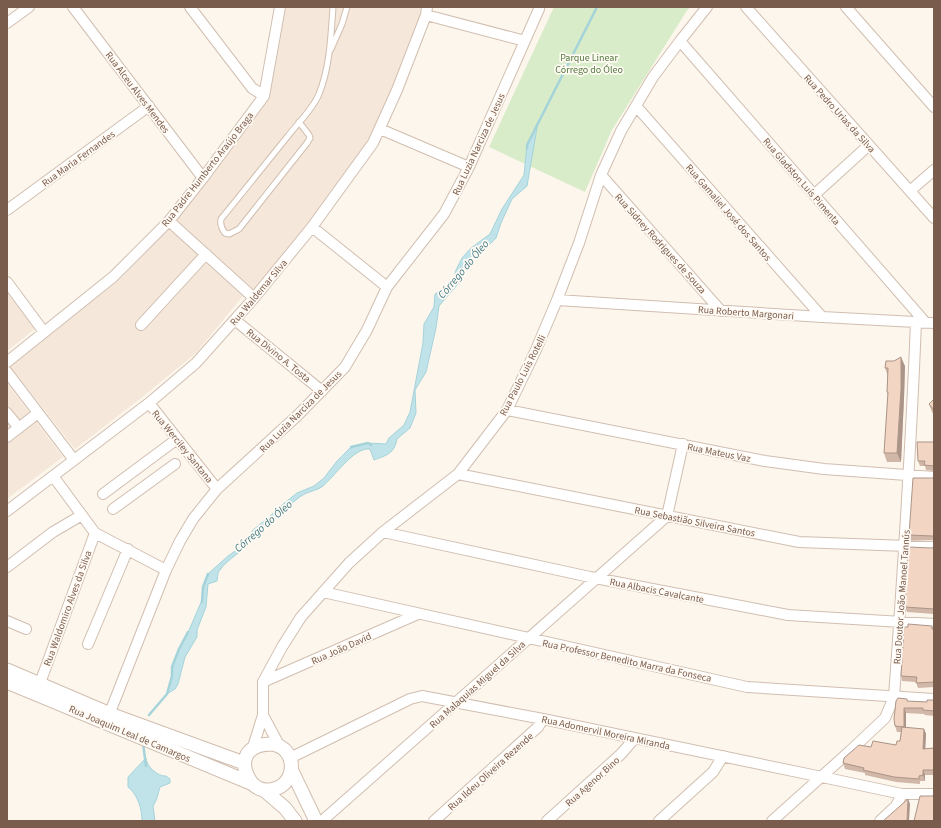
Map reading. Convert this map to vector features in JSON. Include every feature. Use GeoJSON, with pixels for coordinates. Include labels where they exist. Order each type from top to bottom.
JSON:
{"type":"FeatureCollection","features":[{"type":"Feature","properties":{"kind":"street"},"geometry":{"type":"LineString","coordinates":[[7,24],[29,7]]}},
{"type":"Feature","properties":{"kind":"street","name":"Rua Alceu Alves Mendes"},"geometry":{"type":"LineString","coordinates":[[73,7],[202,178]]}},
{"type":"Feature","properties":{"kind":"street"},"geometry":{"type":"LineString","coordinates":[[190,7],[252,88],[264,96]]}},
{"type":"Feature","properties":{"kind":"street","name":"Rua Padre Humberto Araújo Braga"},"geometry":{"type":"LineString","coordinates":[[7,362],[113,277],[170,221],[264,96],[280,7]]}},
{"type":"Feature","properties":{"kind":"street","name":"Rua Paulo Luís Rotelli"},"geometry":{"type":"LineString","coordinates":[[253,747],[263,715],[263,682],[297,623],[349,563],[382,532],[458,474],[507,410],[535,352],[557,300],[579,243],[601,175],[620,132],[653,77],[680,40],[707,7]]}},
{"type":"Feature","properties":{"kind":"street","name":"Rua Pedro Urias da Silva"},"geometry":{"type":"LineString","coordinates":[[746,7],[934,218]]}},
{"type":"Feature","properties":{"kind":"street"},"geometry":{"type":"LineString","coordinates":[[846,7],[934,107]]}},
{"type":"Feature","properties":{"kind":"street","name":"Rua Luzia Narciza de Jesus"},"geometry":{"type":"LineString","coordinates":[[108,719],[166,570],[193,519],[217,489],[297,416],[345,367],[367,330],[387,287],[444,214],[470,167],[539,9]]}},
{"type":"Feature","properties":{"kind":"street"},"geometry":{"type":"LineString","coordinates":[[426,11],[525,41]]}},
{"type":"Feature","properties":{"kind":"street","name":"Rua Waldemar Silva"},"geometry":{"type":"LineString","coordinates":[[7,510],[149,403],[196,363],[254,298],[312,227],[369,150],[380,129],[426,11]]}},
{"type":"Feature","properties":{"kind":"street","name":"Rua Gladston Luís Pimenta"},"geometry":{"type":"LineString","coordinates":[[680,40],[925,322]]}},
{"type":"Feature","properties":{"kind":"street","name":"Rua Maria Fernandes"},"geometry":{"type":"LineString","coordinates":[[7,210],[149,106]]}},
{"type":"Feature","properties":{"kind":"street","name":"Rua Gamaliel José dos Santos"},"geometry":{"type":"LineString","coordinates":[[636,106],[822,317]]}},
{"type":"Feature","properties":{"kind":"street"},"geometry":{"type":"LineString","coordinates":[[380,129],[470,167]]}},
{"type":"Feature","properties":{"kind":"street"},"geometry":{"type":"LineString","coordinates":[[814,195],[869,145]]}},
{"type":"Feature","properties":{"kind":"street"},"geometry":{"type":"LineString","coordinates":[[910,191],[934,170]]}},
{"type":"Feature","properties":{"kind":"street","name":"Rua Sidney Rodrigues de Souza"},"geometry":{"type":"LineString","coordinates":[[601,175],[721,311]]}},
{"type":"Feature","properties":{"kind":"street"},"geometry":{"type":"LineString","coordinates":[[170,221],[254,298]]}},
{"type":"Feature","properties":{"kind":"street"},"geometry":{"type":"LineString","coordinates":[[312,227],[387,287]]}},
{"type":"Feature","properties":{"kind":"street"},"geometry":{"type":"LineString","coordinates":[[141,325],[206,254]]}},
{"type":"Feature","properties":{"kind":"street"},"geometry":{"type":"LineString","coordinates":[[7,282],[44,332]]}},
{"type":"Feature","properties":{"kind":"street","name":"Rua Roberto Margonari"},"geometry":{"type":"LineString","coordinates":[[557,300],[925,322]]}},
{"type":"Feature","properties":{"kind":"street","name":"Rua Divino A. Tosta"},"geometry":{"type":"LineString","coordinates":[[235,320],[322,391]]}},
{"type":"Feature","properties":{"kind":"street","name":"Rua Doutor João Manoel Tannús"},"geometry":{"type":"LineString","coordinates":[[772,821],[885,718],[894,697],[903,546],[925,322]]}},
{"type":"Feature","properties":{"kind":"street"},"geometry":{"type":"LineString","coordinates":[[7,372],[74,460]]}},
{"type":"Feature","properties":{"kind":"street","name":"Rua Werciley Santana"},"geometry":{"type":"LineString","coordinates":[[149,403],[217,489]]}},
{"type":"Feature","properties":{"kind":"street","name":"Rua Mateus Vaz"},"geometry":{"type":"LineString","coordinates":[[507,410],[766,461],[824,469],[934,477]]}},
{"type":"Feature","properties":{"kind":"street"},"geometry":{"type":"LineString","coordinates":[[7,413],[19,428]]}},
{"type":"Feature","properties":{"kind":"street"},"geometry":{"type":"LineString","coordinates":[[7,437],[38,413]]}},
{"type":"Feature","properties":{"kind":"street"},"geometry":{"type":"LineString","coordinates":[[103,494],[177,439]]}},
{"type":"Feature","properties":{"kind":"street"},"geometry":{"type":"LineString","coordinates":[[667,516],[682,444]]}},
{"type":"Feature","properties":{"kind":"street"},"geometry":{"type":"LineString","coordinates":[[113,508],[174,464]]}},
{"type":"Feature","properties":{"kind":"street"},"geometry":{"type":"LineString","coordinates":[[136,469],[146,485]]}},
{"type":"Feature","properties":{"kind":"street","name":"Rua Sebastião Silveira Santos"},"geometry":{"type":"LineString","coordinates":[[458,474],[800,542],[934,548]]}},
{"type":"Feature","properties":{"kind":"street"},"geometry":{"type":"LineString","coordinates":[[53,476],[95,533],[166,570]]}},
{"type":"Feature","properties":{"kind":"street"},"geometry":{"type":"LineString","coordinates":[[7,567],[53,532],[82,515]]}},
{"type":"Feature","properties":{"kind":"street","name":"Rua Malaquias Miguel da Silva"},"geometry":{"type":"LineString","coordinates":[[322,821],[667,516]]}},
{"type":"Feature","properties":{"kind":"street","name":"Rua Albacis Cavalcante"},"geometry":{"type":"LineString","coordinates":[[382,532],[597,578],[788,615],[934,624]]}},
{"type":"Feature","properties":{"kind":"street","name":"Rua Waldomiro Alves da Silva"},"geometry":{"type":"LineString","coordinates":[[40,683],[95,533]]}},
{"type":"Feature","properties":{"kind":"street"},"geometry":{"type":"LineString","coordinates":[[88,644],[128,550]]}},
{"type":"Feature","properties":{"kind":"street","name":"Rua Professor Benedito Marra da Fonseca"},"geometry":{"type":"LineString","coordinates":[[323,592],[748,687],[934,699]]}},
{"type":"Feature","properties":{"kind":"street","name":"Rua João David"},"geometry":{"type":"LineString","coordinates":[[263,682],[418,614]]}},
{"type":"Feature","properties":{"kind":"street"},"geometry":{"type":"LineString","coordinates":[[7,620],[26,629]]}},
{"type":"Feature","properties":{"kind":"street","name":"Rua Joaquim Leal de Camargos"},"geometry":{"type":"LineString","coordinates":[[7,670],[40,683],[108,719],[259,787]]}},
{"type":"Feature","properties":{"kind":"street","name":"Rua Joaquim Leal de Camargos"},"geometry":{"type":"LineString","coordinates":[[7,682],[108,719],[244,763]]}},
{"type":"Feature","properties":{"kind":"street","name":"Rua Adomervil Moreira Miranda"},"geometry":{"type":"LineString","coordinates":[[291,764],[410,699],[422,696],[543,719],[822,776],[902,794],[934,794]]}},
{"type":"Feature","properties":{"kind":"street","name":"Rua Paulo Luís Rotelli"},"geometry":{"type":"LineString","coordinates":[[263,715],[279,745]]}},
{"type":"Feature","properties":{"kind":"street","name":"Rua Ildeu Oliveira Rezende"},"geometry":{"type":"LineString","coordinates":[[434,821],[538,727],[543,719]]}},
{"type":"Feature","properties":{"kind":"street","name":"Rua Agenor Bino"},"geometry":{"type":"LineString","coordinates":[[547,821],[621,754],[635,738]]}},
{"type":"Feature","properties":{"kind":"street"},"geometry":{"type":"LineString","coordinates":[[295,821],[285,808],[259,787],[247,774],[244,763],[245,757],[253,747],[265,744],[279,745],[284,749],[316,821]]}},
{"type":"Feature","properties":{"kind":"street"},"geometry":{"type":"LineString","coordinates":[[659,821],[713,772],[723,756]]}},
{"type":"Feature","properties":{"kind":"street"},"geometry":{"type":"LineString","coordinates":[[259,787],[271,790],[282,786],[288,780],[291,764]]}},
{"type":"Feature","properties":{"kind":"street"},"geometry":{"type":"LineString","coordinates":[[880,821],[896,806],[902,794]]}},
{"type":"Feature","properties":{"kind":"lane"},"geometry":{"type":"LineString","coordinates":[[299,122],[310,138],[307,143],[239,229],[229,234],[225,233],[221,228],[221,219],[299,122],[312,106],[319,94],[329,52],[333,7]]}},
{"type":"Feature","properties":{"kind":"lane"},"geometry":{"type":"LineString","coordinates":[[329,52],[342,24],[346,7]]}},
{"type":"Feature","properties":{"kind":"shaded area"},"geometry":{"type":"Polygon","coordinates":[[[280,7],[427,7],[380,129],[254,298],[169,221],[264,96],[280,7]]]}},
{"type":"Feature","properties":{"kind":"shaded area"},"geometry":{"type":"Polygon","coordinates":[[[170,228],[243,296],[196,353],[140,399],[75,449],[9,365],[118,281],[170,228]]]}},
{"type":"Feature","properties":{"kind":"shaded area"},"geometry":{"type":"Polygon","coordinates":[[[7,291],[35,329],[7,351],[7,291]]]}},
{"type":"Feature","properties":{"kind":"shaded area"},"geometry":{"type":"Polygon","coordinates":[[[7,383],[63,457],[7,499],[7,383]]]}},
{"type":"Feature","properties":{"kind":"green space","name":"Parque Linear Córrego do Óleo"},"geometry":{"type":"Polygon","coordinates":[[[554,7],[690,7],[612,130],[585,192],[489,147],[554,7]]]}},
{"type":"Feature","properties":{"kind":"water"},"geometry":{"type":"Polygon","coordinates":[[[538,122],[527,186],[512,199],[496,238],[471,257],[458,284],[439,306],[436,328],[426,372],[415,390],[416,413],[410,428],[397,439],[392,451],[386,455],[374,460],[370,449],[364,450],[351,457],[323,486],[304,494],[294,502],[222,567],[218,572],[217,581],[208,584],[206,607],[197,630],[197,637],[185,657],[178,684],[175,689],[167,694],[172,676],[172,667],[202,600],[203,587],[209,573],[242,546],[253,530],[282,505],[297,493],[314,486],[324,478],[337,461],[350,448],[368,443],[386,444],[389,438],[404,425],[410,412],[423,343],[424,324],[434,307],[435,294],[453,282],[456,270],[462,258],[471,248],[490,234],[502,209],[524,175],[527,145],[538,122]]]}},
{"type":"Feature","properties":{"kind":"water"},"geometry":{"type":"Polygon","coordinates":[[[146,758],[148,764],[156,773],[170,779],[170,783],[160,787],[153,806],[155,821],[142,821],[139,802],[128,787],[128,777],[146,758]]]}},
{"type":"Feature","properties":{"kind":"building"},"geometry":{"type":"Polygon","coordinates":[[[901,357],[901,389],[897,453],[884,453],[888,392],[888,368],[885,368],[886,361],[894,361],[901,357]]]}},
{"type":"Feature","properties":{"kind":"building"},"geometry":{"type":"Polygon","coordinates":[[[934,399],[934,410],[929,404],[934,399]]]}},
{"type":"Feature","properties":{"kind":"building"},"geometry":{"type":"Polygon","coordinates":[[[917,442],[934,442],[934,466],[924,465],[925,461],[918,461],[917,442]]]}},
{"type":"Feature","properties":{"kind":"building"},"geometry":{"type":"Polygon","coordinates":[[[913,478],[934,478],[934,536],[909,535],[913,478]]]}},
{"type":"Feature","properties":{"kind":"building"},"geometry":{"type":"Polygon","coordinates":[[[908,547],[934,547],[934,609],[905,607],[908,547]]]}},
{"type":"Feature","properties":{"kind":"building"},"geometry":{"type":"Polygon","coordinates":[[[908,624],[932,626],[932,629],[934,629],[934,682],[916,683],[917,677],[901,676],[904,627],[908,627],[908,624]]]}},
{"type":"Feature","properties":{"kind":"building"},"geometry":{"type":"Polygon","coordinates":[[[898,698],[907,699],[907,701],[927,702],[927,700],[934,700],[934,711],[923,710],[923,708],[904,708],[904,727],[895,726],[894,719],[896,701],[898,698]]]}},
{"type":"Feature","properties":{"kind":"building"},"geometry":{"type":"Polygon","coordinates":[[[902,727],[924,729],[923,749],[934,748],[934,770],[923,770],[923,775],[919,776],[919,779],[894,777],[863,770],[864,768],[843,763],[844,758],[859,745],[871,747],[873,741],[896,745],[897,741],[900,741],[902,727]]]}},
{"type":"Feature","properties":{"kind":"building"},"geometry":{"type":"Polygon","coordinates":[[[934,795],[934,821],[914,821],[920,796],[934,795]]]}},
{"type":"Feature","properties":{"kind":"building"},"geometry":{"type":"Polygon","coordinates":[[[908,799],[907,821],[883,821],[908,799]]]}},
{"type":"Feature","properties":{"kind":"waterway","name":"Córrego do Óleo"},"geometry":{"type":"LineString","coordinates":[[527,148],[527,145],[597,7]]}},
{"type":"Feature","properties":{"kind":"waterway","name":"Córrego do Óleo"},"geometry":{"type":"LineString","coordinates":[[351,447],[368,443],[371,445]]}},
{"type":"Feature","properties":{"kind":"waterway","name":"Córrego do Óleo"},"geometry":{"type":"LineString","coordinates":[[202,602],[203,587],[208,574]]}},
{"type":"Feature","properties":{"kind":"waterway","name":"Córrego do Óleo"},"geometry":{"type":"LineString","coordinates":[[149,715],[167,694],[172,676],[172,667],[188,632]]}},
{"type":"Feature","properties":{"kind":"waterway"},"geometry":{"type":"LineString","coordinates":[[143,743],[146,766]]}}]}
